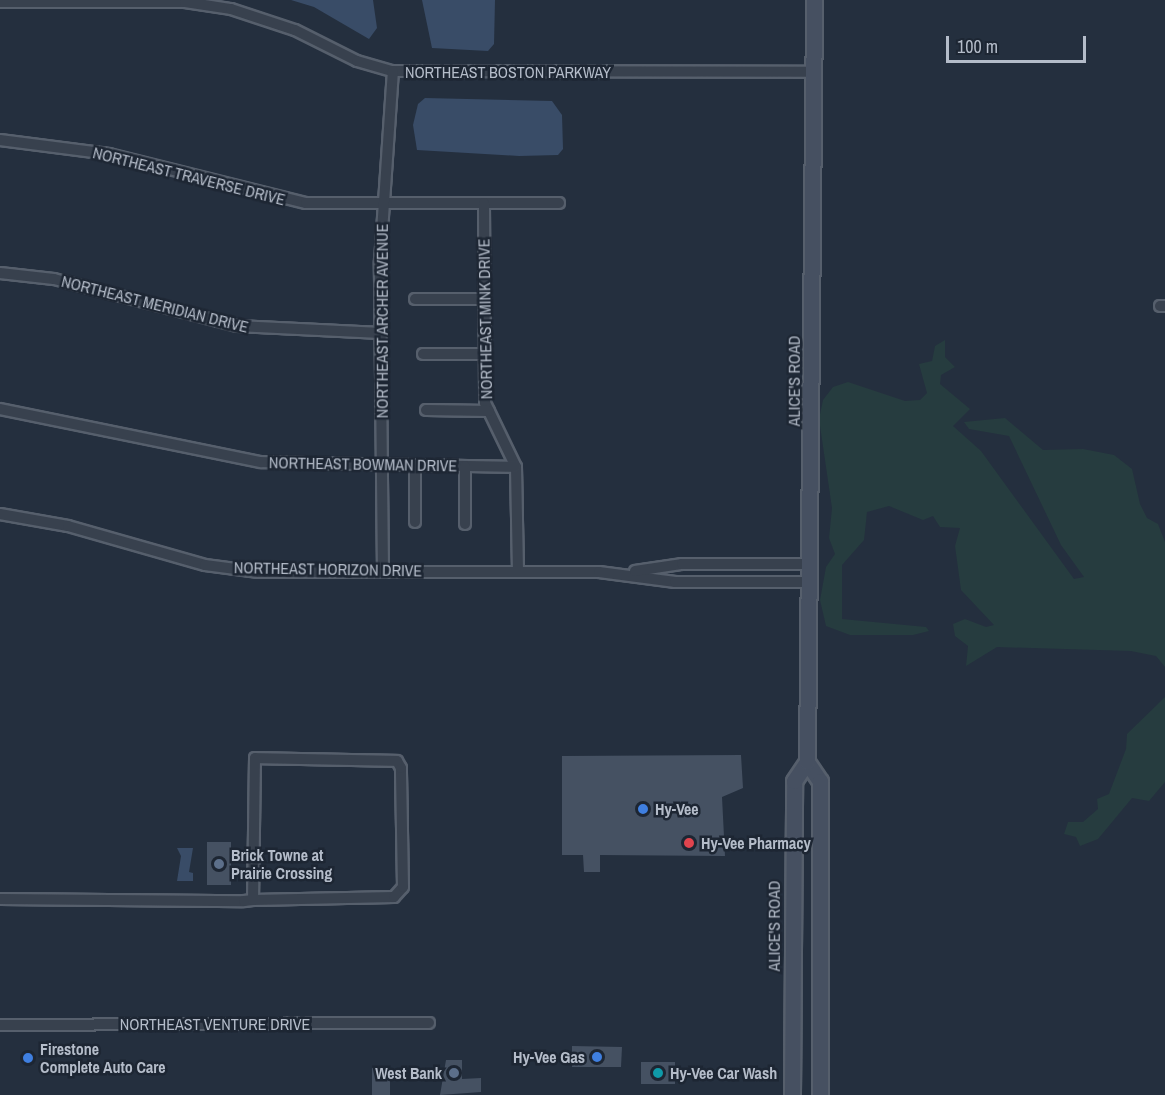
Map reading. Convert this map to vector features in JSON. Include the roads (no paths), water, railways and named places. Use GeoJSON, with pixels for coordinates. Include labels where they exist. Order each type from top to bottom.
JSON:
{"type":"FeatureCollection","features":[{"type":"Feature","properties":{"kind":"main road","name":"ALICE'S ROAD"},"geometry":{"type":"LineString","coordinates":[[792,1095],[794,781],[807,762],[811,564],[813,0]]}},
{"type":"Feature","properties":{"kind":"main road","name":"ALICE'S ROAD"},"geometry":{"type":"LineString","coordinates":[[807,762],[820,781],[820,1095]]}},
{"type":"Feature","properties":{"kind":"street","name":"NORTHEAST BOSTON PARKWAY"},"geometry":{"type":"LineString","coordinates":[[0,2],[185,1],[251,14],[357,61],[393,72],[813,72]]}},
{"type":"Feature","properties":{"kind":"street","name":"NORTHEAST ARCHER AVENUE"},"geometry":{"type":"LineString","coordinates":[[383,571],[381,333],[383,202],[393,72]]}},
{"type":"Feature","properties":{"kind":"street","name":"NORTHEAST TRAVERSE DRIVE"},"geometry":{"type":"LineString","coordinates":[[0,140],[109,154],[306,203],[559,203]]}},
{"type":"Feature","properties":{"kind":"street","name":"NORTHEAST MINK DRIVE"},"geometry":{"type":"LineString","coordinates":[[484,203],[483,354],[489,411],[516,467],[518,571]]}},
{"type":"Feature","properties":{"kind":"street","name":"NORTHEAST MERIDIAN DRIVE"},"geometry":{"type":"LineString","coordinates":[[0,273],[54,279],[237,326],[381,333]]}},
{"type":"Feature","properties":{"kind":"street"},"geometry":{"type":"LineString","coordinates":[[415,299],[483,299]]}},
{"type":"Feature","properties":{"kind":"street"},"geometry":{"type":"LineString","coordinates":[[423,354],[483,354]]}},
{"type":"Feature","properties":{"kind":"street","name":"NORTHEAST BOWMAN DRIVE"},"geometry":{"type":"LineString","coordinates":[[0,409],[95,425],[226,458],[302,465],[516,467]]}},
{"type":"Feature","properties":{"kind":"street"},"geometry":{"type":"LineString","coordinates":[[426,410],[489,411]]}},
{"type":"Feature","properties":{"kind":"street"},"geometry":{"type":"LineString","coordinates":[[415,466],[415,522]]}},
{"type":"Feature","properties":{"kind":"street"},"geometry":{"type":"LineString","coordinates":[[465,466],[465,524]]}},
{"type":"Feature","properties":{"kind":"street","name":"NORTHEAST HORIZON DRIVE"},"geometry":{"type":"LineString","coordinates":[[0,514],[68,526],[205,566],[260,572],[626,572],[682,564],[811,564]]}},
{"type":"Feature","properties":{"kind":"street","name":"NORTHEAST HORIZON DRIVE"},"geometry":{"type":"LineString","coordinates":[[626,572],[675,582],[810,582]]}},
{"type":"Feature","properties":{"kind":"street"},"geometry":{"type":"LineString","coordinates":[[0,899],[253,900],[401,894],[401,768],[397,761],[255,758],[253,900]]}},
{"type":"Feature","properties":{"kind":"street","name":"NORTHEAST VENTURE DRIVE"},"geometry":{"type":"LineString","coordinates":[[0,1025],[429,1023]]}},
{"type":"Feature","properties":{"kind":"water"},"geometry":{"type":"Polygon","coordinates":[[[291,0],[373,0],[377,28],[369,39],[314,7],[291,0]]]}},
{"type":"Feature","properties":{"kind":"water"},"geometry":{"type":"Polygon","coordinates":[[[422,0],[495,0],[494,44],[488,51],[432,48],[422,0]]]}},
{"type":"Feature","properties":{"kind":"water"},"geometry":{"type":"Polygon","coordinates":[[[425,98],[552,101],[562,115],[563,149],[558,155],[519,156],[417,150],[413,125],[418,104],[425,98]]]}},
{"type":"Feature","properties":{"kind":"water"},"geometry":{"type":"Polygon","coordinates":[[[177,848],[193,848],[189,872],[193,873],[193,881],[177,881],[181,856],[177,848]]]}},
{"type":"Feature","properties":{"kind":"place","name":"Hy-Vee"},"geometry":{"type":"Point","coordinates":[643,809]}},
{"type":"Feature","properties":{"kind":"place","name":"Hy-Vee Pharmacy"},"geometry":{"type":"Point","coordinates":[689,843]}},
{"type":"Feature","properties":{"kind":"place","name":"Brick Towne at Prairie Crossing"},"geometry":{"type":"Point","coordinates":[219,864]}},
{"type":"Feature","properties":{"kind":"place","name":"Hy-Vee Gas"},"geometry":{"type":"Point","coordinates":[597,1057]}},
{"type":"Feature","properties":{"kind":"place","name":"Firestone Complete Auto Care"},"geometry":{"type":"Point","coordinates":[28,1058]}},
{"type":"Feature","properties":{"kind":"place","name":"West Bank"},"geometry":{"type":"Point","coordinates":[454,1073]}},
{"type":"Feature","properties":{"kind":"place","name":"Hy-Vee Car Wash"},"geometry":{"type":"Point","coordinates":[658,1073]}}]}
